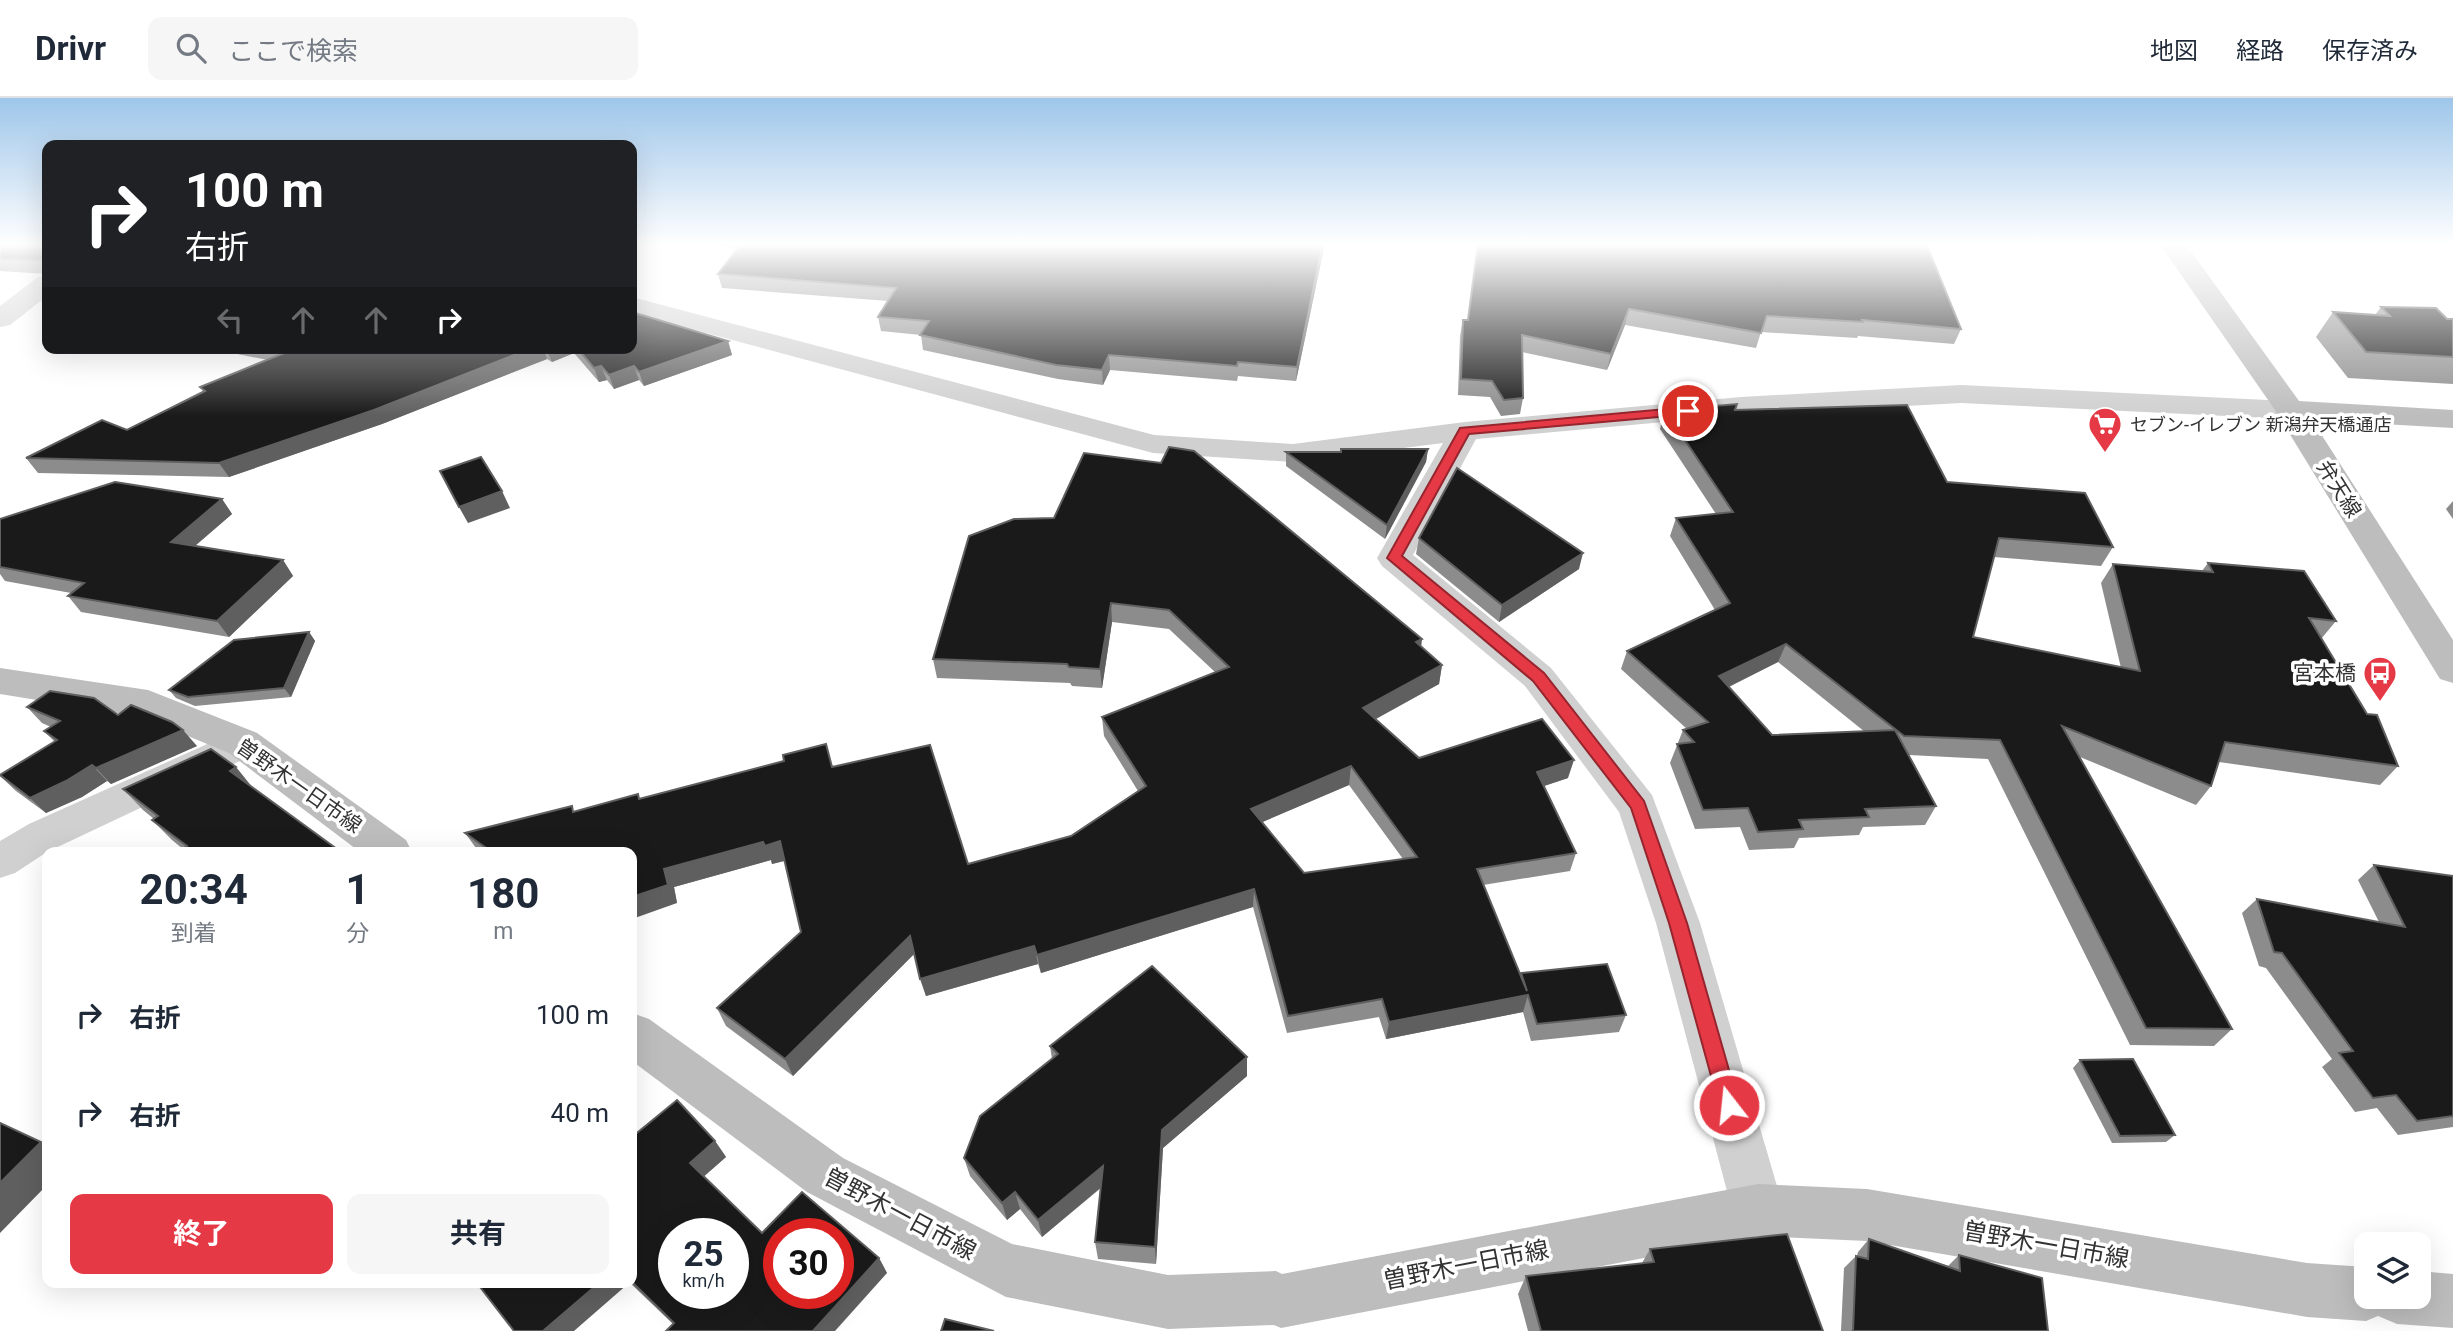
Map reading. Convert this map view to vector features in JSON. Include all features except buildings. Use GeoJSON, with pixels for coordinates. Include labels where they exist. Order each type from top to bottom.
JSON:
{"type":"FeatureCollection","features":[{"type":"Feature","properties":{"kind":"main road","name":"弁天線"},"geometry":{"type":"LineString","coordinates":[[2213,301],[2290,410],[2453,670]]}},
{"type":"Feature","properties":{"kind":"main road"},"geometry":{"type":"LineString","coordinates":[[2290,410],[2453,419]]}},
{"type":"Feature","properties":{"kind":"main road","name":"曽野木一日市線"},"geometry":{"type":"LineString","coordinates":[[0,681],[148,704],[243,743],[384,847]]}},
{"type":"Feature","properties":{"kind":"main road","name":"曽野木一日市線"},"geometry":{"type":"LineString","coordinates":[[637,1038],[825,1175],[1006,1270],[1168,1301],[1271,1314],[1281,1301],[1758,1210],[1867,1215],[2307,1290],[2354,1293]]}},
{"type":"Feature","properties":{"kind":"main road"},"geometry":{"type":"LineString","coordinates":[[2431,1299],[2453,1301]]}},
{"type":"Feature","properties":{"kind":"street"},"geometry":{"type":"LineString","coordinates":[[0,319],[24,301]]}},
{"type":"Feature","properties":{"kind":"street"},"geometry":{"type":"LineString","coordinates":[[637,306],[1153,444],[1293,453],[1465,431],[1741,407],[1961,394],[2290,410]]}},
{"type":"Feature","properties":{"kind":"street"},"geometry":{"type":"LineString","coordinates":[[1465,431],[1394,558],[1538,677],[1638,806],[1678,923],[1758,1210]]}},
{"type":"Feature","properties":{"kind":"street"},"geometry":{"type":"LineString","coordinates":[[0,861],[44,836],[243,743]]}},
{"type":"Feature","properties":{"kind":"place","name":"セブン-イレブン 新潟弁天橋通店"},"geometry":{"type":"Point","coordinates":[2105,454]}},
{"type":"Feature","properties":{"kind":"place","name":"宮本橋"},"geometry":{"type":"Point","coordinates":[2380,703]}},
{"type":"Feature","properties":{"kind":"route"},"geometry":{"type":"LineString","coordinates":[[1688,411],[1465,431],[1394,558],[1538,677],[1638,806],[1678,923],[1729,1105]]}}]}
